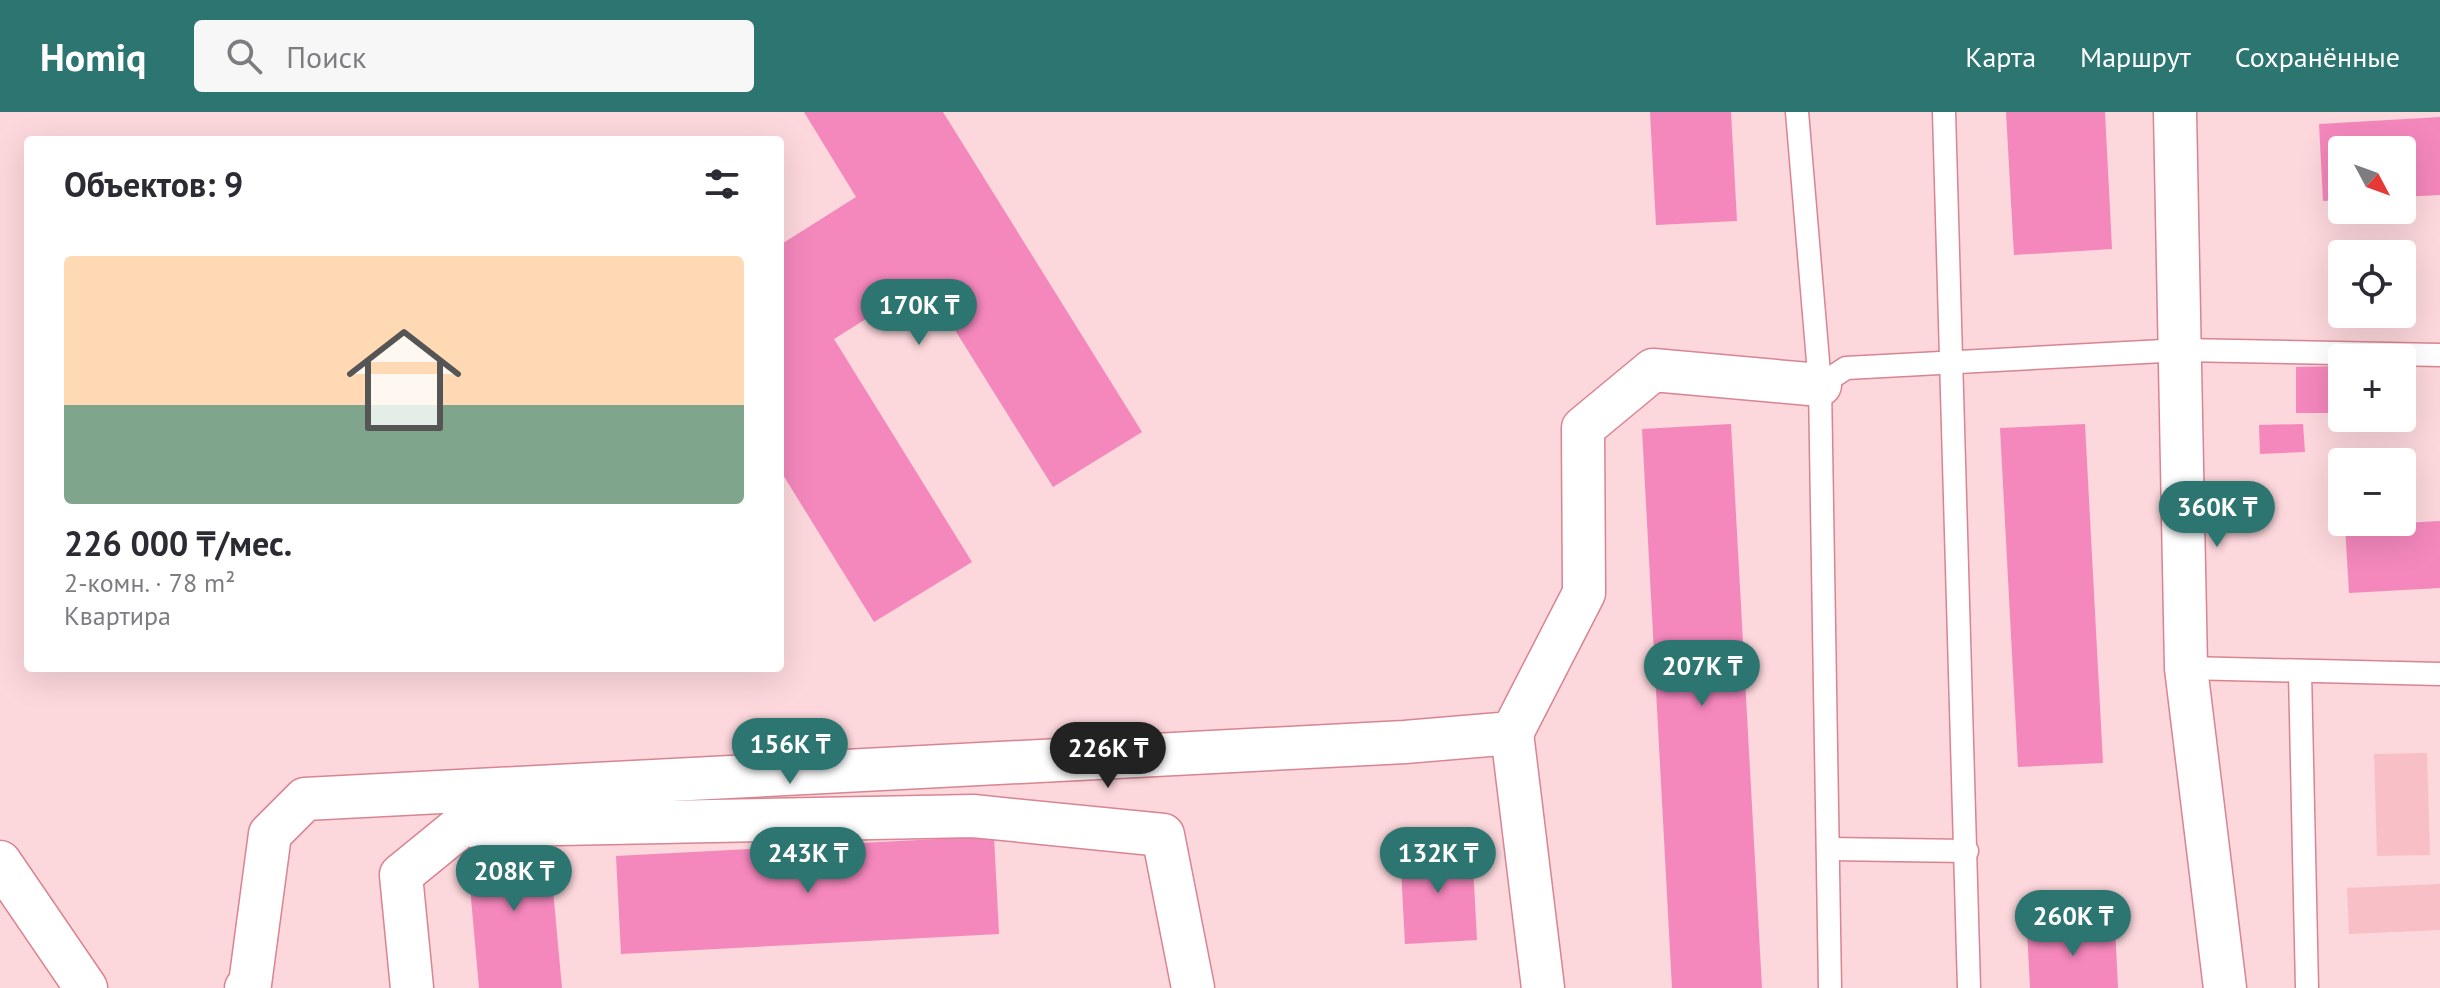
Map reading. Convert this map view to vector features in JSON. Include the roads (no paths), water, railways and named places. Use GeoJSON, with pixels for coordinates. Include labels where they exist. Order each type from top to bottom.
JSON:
{"type":"FeatureCollection","features":[{"type":"Feature","properties":{"kind":"street"},"geometry":{"type":"LineString","coordinates":[[2175,112],[2186,668],[2225,988]]}},
{"type":"Feature","properties":{"kind":"street"},"geometry":{"type":"LineString","coordinates":[[1543,988],[1512,733],[1584,593],[1583,428],[1653,370],[1820,385]]}},
{"type":"Feature","properties":{"kind":"street"},"geometry":{"type":"LineString","coordinates":[[246,988],[250,984],[270,834],[305,799],[1512,733]]}},
{"type":"Feature","properties":{"kind":"street"},"geometry":{"type":"LineString","coordinates":[[412,988],[401,875],[461,826],[973,816],[1163,835],[1193,988]]}},
{"type":"Feature","properties":{"kind":"street"},"geometry":{"type":"LineString","coordinates":[[0,862],[86,988]]}},
{"type":"Feature","properties":{"kind":"lane"},"geometry":{"type":"LineString","coordinates":[[1797,112],[1820,385],[1830,988]]}},
{"type":"Feature","properties":{"kind":"lane"},"geometry":{"type":"LineString","coordinates":[[1944,112],[1969,988]]}},
{"type":"Feature","properties":{"kind":"lane"},"geometry":{"type":"LineString","coordinates":[[1820,385],[1846,368],[2182,350],[2440,355]]}},
{"type":"Feature","properties":{"kind":"lane"},"geometry":{"type":"LineString","coordinates":[[2186,668],[2440,674]]}},
{"type":"Feature","properties":{"kind":"lane"},"geometry":{"type":"LineString","coordinates":[[2300,672],[2307,988]]}},
{"type":"Feature","properties":{"kind":"lane"},"geometry":{"type":"LineString","coordinates":[[1828,849],[1967,851]]}}]}
